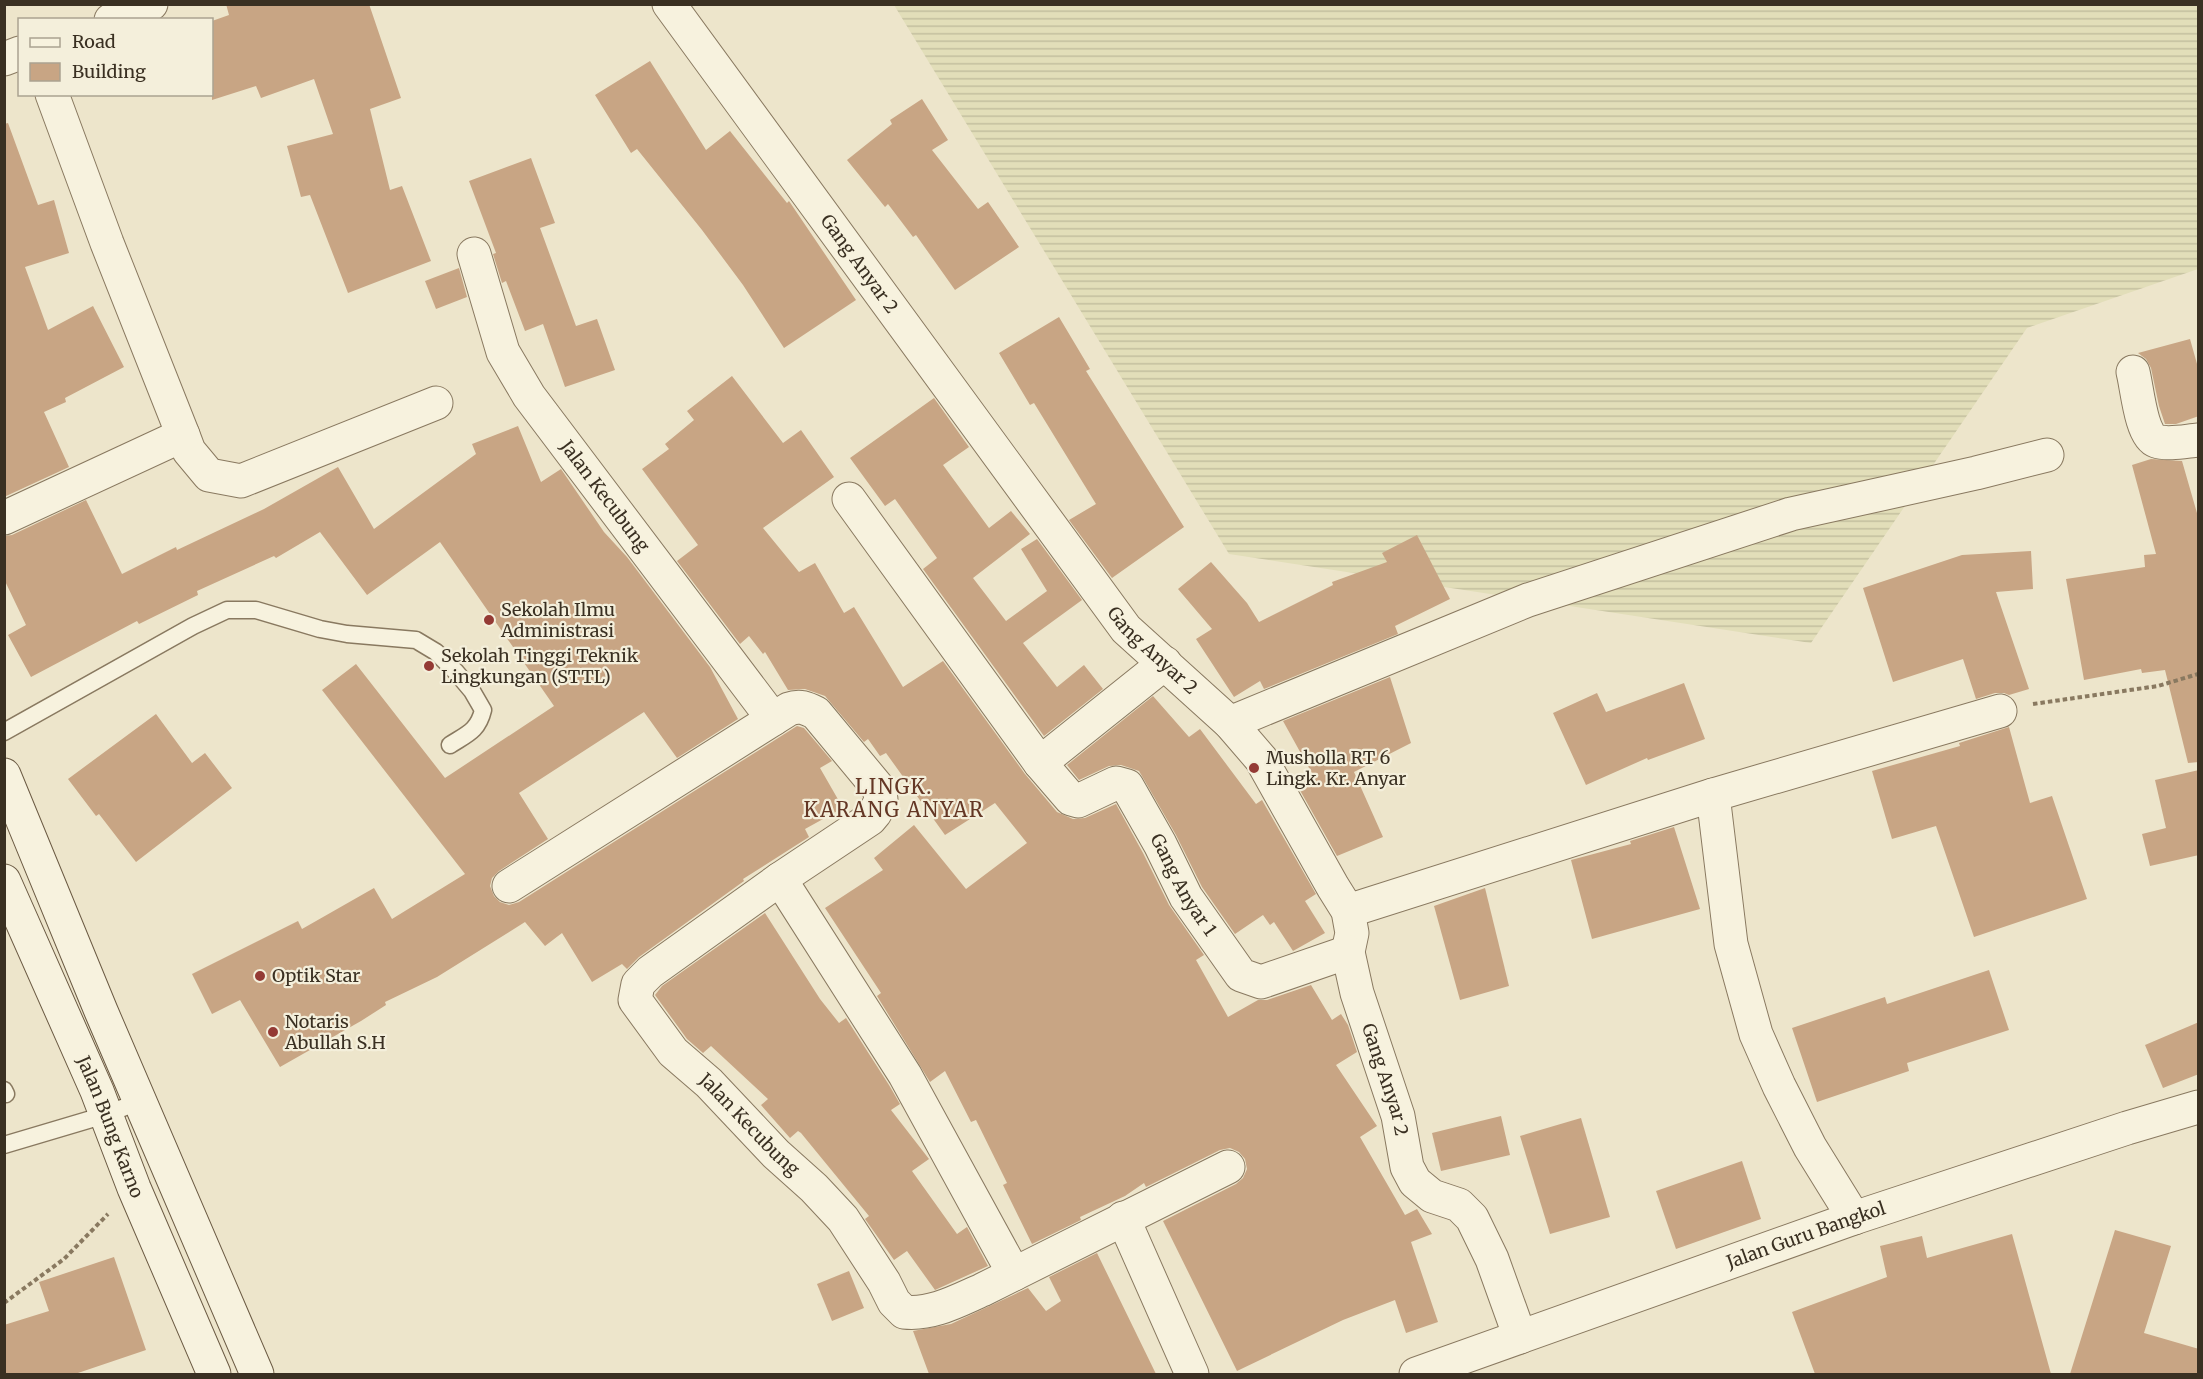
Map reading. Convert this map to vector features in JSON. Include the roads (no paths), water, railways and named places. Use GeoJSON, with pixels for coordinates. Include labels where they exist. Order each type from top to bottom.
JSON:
{"type":"FeatureCollection","features":[{"type":"Feature","properties":{"kind":"street"},"geometry":{"type":"LineString","coordinates":[[116,18],[151,4]]}},
{"type":"Feature","properties":{"kind":"street","name":"Gang Anyar 2"},"geometry":{"type":"LineString","coordinates":[[669,4],[1126,628],[1230,723],[1262,759],[1348,911],[1352,933],[1348,952],[1357,993],[1398,1116],[1407,1167],[1415,1182],[1432,1196],[1459,1205],[1472,1218],[1492,1258],[1520,1337]]}},
{"type":"Feature","properties":{"kind":"street"},"geometry":{"type":"LineString","coordinates":[[53,96],[107,243],[189,451],[209,475],[241,481],[436,403]]}},
{"type":"Feature","properties":{"kind":"street","name":"Jalan Kecubung"},"geometry":{"type":"LineString","coordinates":[[474,254],[503,352],[529,396],[781,714],[797,706],[816,713],[880,790],[881,800],[870,819],[780,879],[650,972],[638,984],[635,1000],[673,1052],[709,1083],[776,1154],[814,1188],[843,1219],[884,1282],[894,1302],[904,1312],[918,1314],[941,1308],[1228,1167]]}},
{"type":"Feature","properties":{"kind":"street"},"geometry":{"type":"LineString","coordinates":[[2133,372],[2144,424],[2151,439],[2159,442],[2199,440]]}},
{"type":"Feature","properties":{"kind":"street"},"geometry":{"type":"LineString","coordinates":[[4,518],[183,435]]}},
{"type":"Feature","properties":{"kind":"street"},"geometry":{"type":"LineString","coordinates":[[1230,723],[1528,600],[1791,514],[2047,455]]}},
{"type":"Feature","properties":{"kind":"street"},"geometry":{"type":"LineString","coordinates":[[849,499],[1040,763],[1165,663]]}},
{"type":"Feature","properties":{"kind":"street"},"geometry":{"type":"LineString","coordinates":[[1348,911],[1713,795],[2000,711]]}},
{"type":"Feature","properties":{"kind":"street"},"geometry":{"type":"LineString","coordinates":[[509,886],[781,714]]}},
{"type":"Feature","properties":{"kind":"street","name":"Gang Anyar 1"},"geometry":{"type":"LineString","coordinates":[[1040,763],[1071,799],[1078,801],[1116,783],[1127,786],[1160,844],[1186,897],[1241,975],[1261,981],[1348,952]]}},
{"type":"Feature","properties":{"kind":"street"},"geometry":{"type":"LineString","coordinates":[[4,775],[257,1374]]}},
{"type":"Feature","properties":{"kind":"street"},"geometry":{"type":"LineString","coordinates":[[1713,795],[1731,944],[1756,1034],[1810,1147],[1854,1218]]}},
{"type":"Feature","properties":{"kind":"street"},"geometry":{"type":"LineString","coordinates":[[780,879],[905,1075],[1014,1274]]}},
{"type":"Feature","properties":{"kind":"street","name":"Jalan Bung Karno"},"geometry":{"type":"LineString","coordinates":[[4,881],[97,1091],[134,1188],[214,1374]]}},
{"type":"Feature","properties":{"kind":"street","name":"Jalan Guru Bangkol"},"geometry":{"type":"LineString","coordinates":[[1416,1374],[1854,1218],[2127,1128],[2199,1107]]}},
{"type":"Feature","properties":{"kind":"street"},"geometry":{"type":"LineString","coordinates":[[1123,1218],[1192,1374]]}},
{"type":"Feature","properties":{"kind":"lane"},"geometry":{"type":"LineString","coordinates":[[4,732],[193,626],[227,610],[256,610],[320,629],[347,634],[416,640],[436,652],[466,685],[483,710],[476,729],[450,745]]}},
{"type":"Feature","properties":{"kind":"lane"},"geometry":{"type":"LineString","coordinates":[[4,1144],[105,1115],[140,1101]]}},
{"type":"Feature","properties":{"kind":"place","name":"Sekolah Ilmu Administrasi"},"geometry":{"type":"Point","coordinates":[489,620]}},
{"type":"Feature","properties":{"kind":"place","name":"Sekolah Tinggi Teknik Lingkungan (STTL)"},"geometry":{"type":"Point","coordinates":[429,666]}},
{"type":"Feature","properties":{"kind":"place","name":"Musholla RT 6 Lingk. Kr. Anyar"},"geometry":{"type":"Point","coordinates":[1254,768]}},
{"type":"Feature","properties":{"kind":"place","name":"Optik Star"},"geometry":{"type":"Point","coordinates":[260,976]}},
{"type":"Feature","properties":{"kind":"place","name":"Notaris Abullah S.H"},"geometry":{"type":"Point","coordinates":[273,1032]}},
{"type":"Feature","properties":{"kind":"district","name":"LINGK. KARANG ANYAR"},"geometry":{"type":"Point","coordinates":[894,798]}}]}
